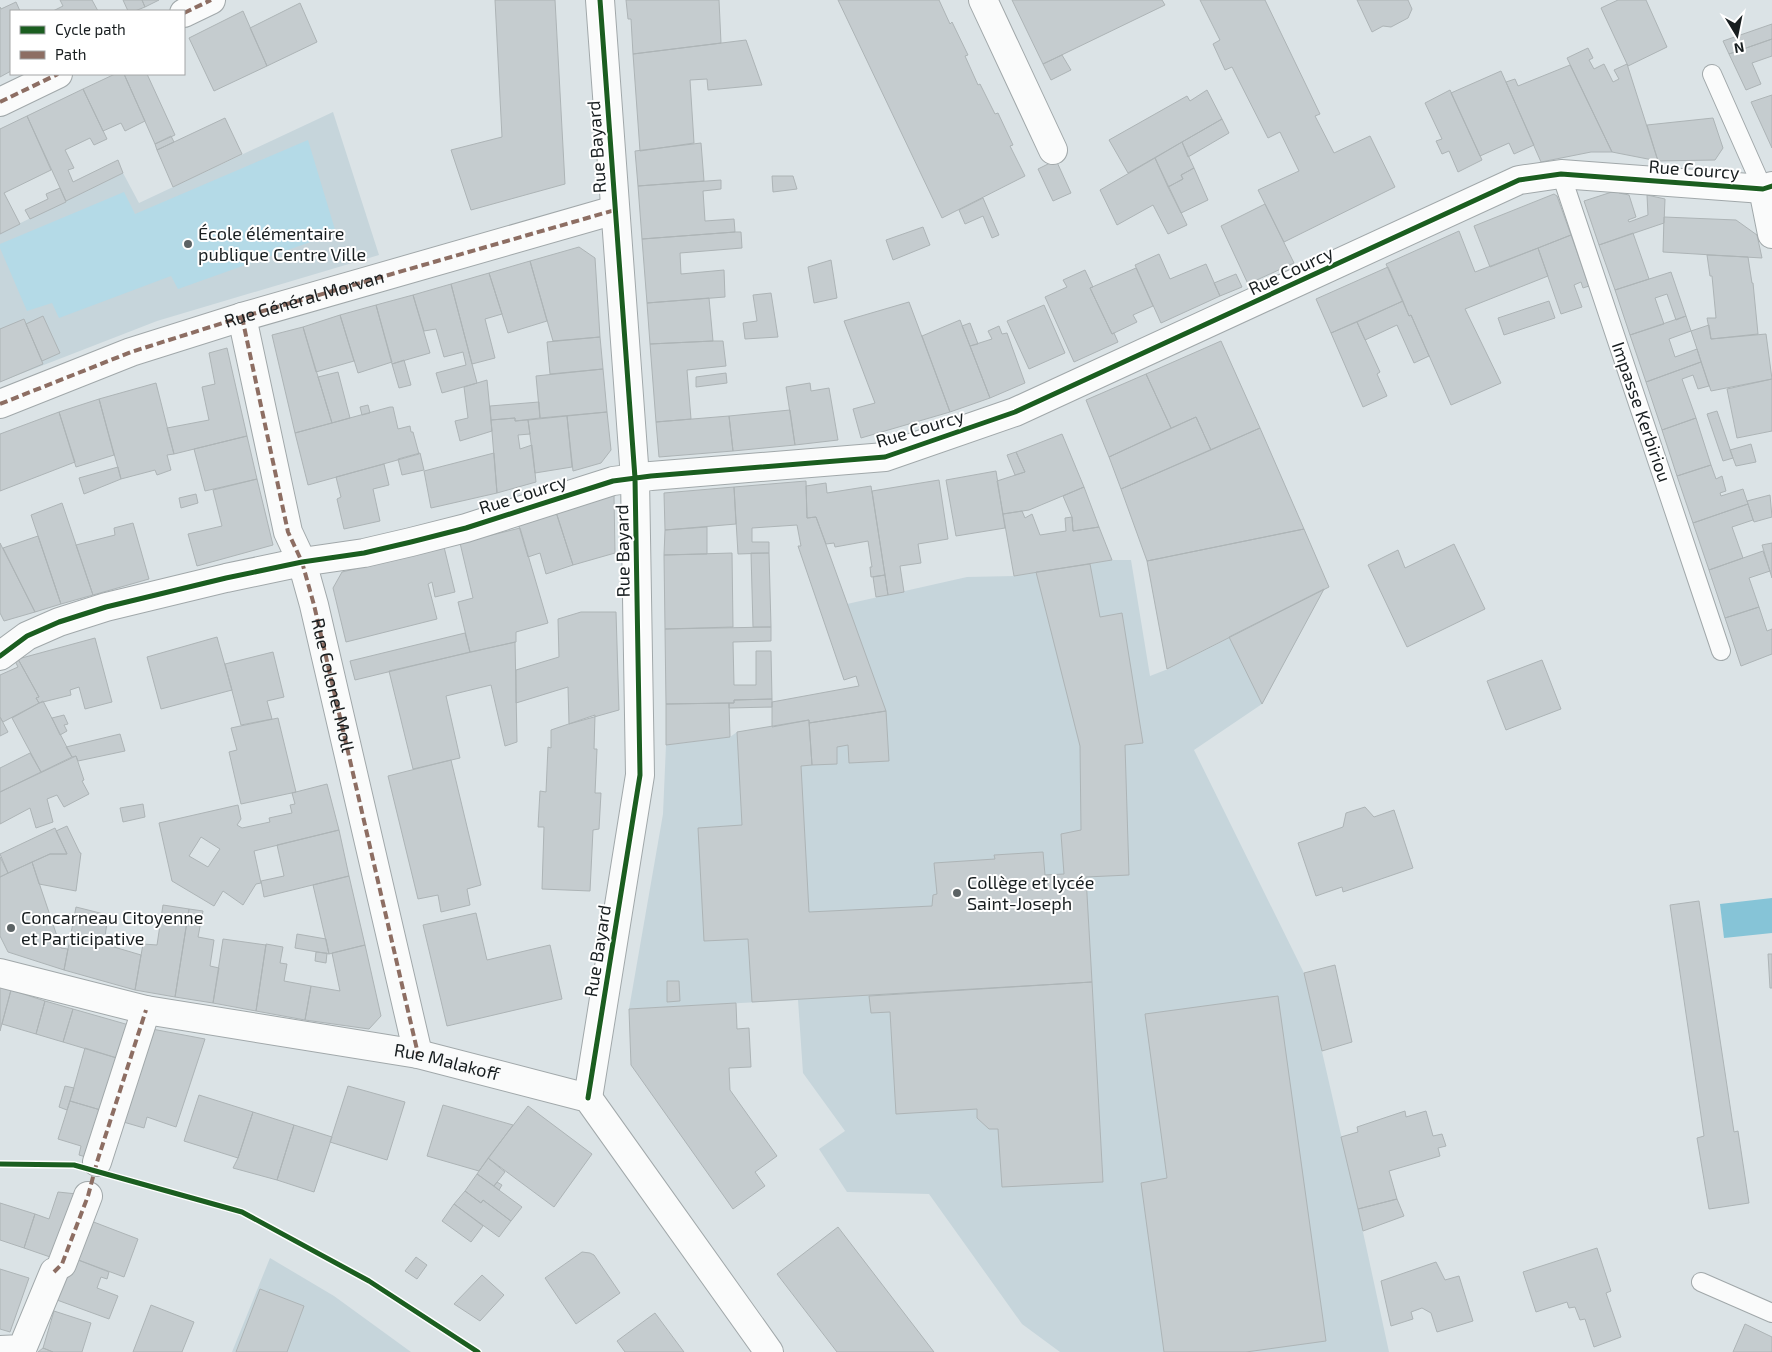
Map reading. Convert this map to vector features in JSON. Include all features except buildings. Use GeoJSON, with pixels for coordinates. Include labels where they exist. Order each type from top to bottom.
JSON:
{"type":"FeatureCollection","features":[{"type":"Feature","properties":{"kind":"street"},"geometry":{"type":"LineString","coordinates":[[185,13],[211,0]]}},
{"type":"Feature","properties":{"kind":"street","name":"Rue Bayard"},"geometry":{"type":"LineString","coordinates":[[588,1098],[640,774],[635,478],[600,0]]}},
{"type":"Feature","properties":{"kind":"street"},"geometry":{"type":"LineString","coordinates":[[983,0],[1053,150]]}},
{"type":"Feature","properties":{"kind":"street"},"geometry":{"type":"LineString","coordinates":[[0,102],[56,75]]}},
{"type":"Feature","properties":{"kind":"street","name":"Rue Courcy"},"geometry":{"type":"LineString","coordinates":[[0,656],[27,636],[59,622],[106,607],[226,578],[302,562],[364,553],[411,542],[466,528],[613,481],[885,457],[1015,412],[1519,180],[1561,174],[1768,187]]}},
{"type":"Feature","properties":{"kind":"street"},"geometry":{"type":"LineString","coordinates":[[1768,187],[1772,234]]}},
{"type":"Feature","properties":{"kind":"street","name":"Rue Général Morvan"},"geometry":{"type":"LineString","coordinates":[[0,404],[131,352],[242,317],[615,210]]}},
{"type":"Feature","properties":{"kind":"street","name":"Rue Colonel Moll"},"geometry":{"type":"LineString","coordinates":[[242,317],[288,532],[302,562],[314,605],[418,1054]]}},
{"type":"Feature","properties":{"kind":"street","name":"Rue Malakoff"},"geometry":{"type":"LineString","coordinates":[[0,972],[146,1010],[418,1054],[588,1098]]}},
{"type":"Feature","properties":{"kind":"street"},"geometry":{"type":"LineString","coordinates":[[97,1162],[146,1010]]}},
{"type":"Feature","properties":{"kind":"street"},"geometry":{"type":"LineString","coordinates":[[588,1098],[769,1352]]}},
{"type":"Feature","properties":{"kind":"street"},"geometry":{"type":"LineString","coordinates":[[0,1350],[22,1350],[88,1196]]}},
{"type":"Feature","properties":{"kind":"lane","name":"Rue Courcy"},"geometry":{"type":"LineString","coordinates":[[1712,74],[1768,187]]}},
{"type":"Feature","properties":{"kind":"lane","name":"Impasse Kerbiriou"},"geometry":{"type":"LineString","coordinates":[[1561,174],[1721,651]]}},
{"type":"Feature","properties":{"kind":"lane"},"geometry":{"type":"LineString","coordinates":[[1701,1282],[1772,1312]]}},
{"type":"Feature","properties":{"kind":"shaded area","name":"École élémentaire publique Centre Ville"},"geometry":{"type":"Polygon","coordinates":[[[333,112],[379,255],[157,321],[0,382],[0,233],[123,173],[139,203],[333,112]]]}},
{"type":"Feature","properties":{"kind":"shaded area"},"geometry":{"type":"Polygon","coordinates":[[[308,140],[336,233],[178,289],[171,276],[59,318],[52,303],[27,311],[0,244],[124,192],[135,214],[308,140]]]}},
{"type":"Feature","properties":{"kind":"shaded area","name":"Collège et lycée Saint-Joseph"},"geometry":{"type":"Polygon","coordinates":[[[1112,560],[1131,560],[1150,676],[1168,669],[1324,589],[1262,704],[1194,750],[1304,973],[1389,1352],[1060,1352],[1022,1324],[929,1194],[847,1192],[819,1149],[845,1131],[803,1073],[798,1000],[629,1009],[663,814],[666,745],[730,737],[737,732],[885,711],[847,604],[967,577],[1014,576],[1112,560]]]}},
{"type":"Feature","properties":{"kind":"shaded area"},"geometry":{"type":"Polygon","coordinates":[[[1772,898],[1772,933],[1724,938],[1720,904],[1772,898]]]}},
{"type":"Feature","properties":{"kind":"shaded area"},"geometry":{"type":"Polygon","coordinates":[[[270,1258],[334,1296],[411,1352],[232,1352],[270,1258]]]}},
{"type":"Feature","properties":{"kind":"marked path"},"geometry":{"type":"LineString","coordinates":[[185,13],[211,0]]}},
{"type":"Feature","properties":{"kind":"marked path"},"geometry":{"type":"LineString","coordinates":[[0,102],[56,75]]}},
{"type":"Feature","properties":{"kind":"marked path"},"geometry":{"type":"LineString","coordinates":[[0,404],[131,352],[242,317],[615,210]]}},
{"type":"Feature","properties":{"kind":"marked path"},"geometry":{"type":"LineString","coordinates":[[242,317],[288,532],[302,562],[314,605],[418,1054]]}},
{"type":"Feature","properties":{"kind":"marked path"},"geometry":{"type":"LineString","coordinates":[[54,1272],[62,1264],[88,1196],[97,1162],[146,1010]]}},
{"type":"Feature","properties":{"kind":"cycle path"},"geometry":{"type":"LineString","coordinates":[[588,1098],[640,775],[635,478],[600,0]]}},
{"type":"Feature","properties":{"kind":"cycle path"},"geometry":{"type":"LineString","coordinates":[[0,656],[27,636],[59,622],[106,607],[226,578],[302,562],[364,553],[411,542],[466,528],[613,481],[651,476],[885,457],[1015,412],[1519,180],[1561,174],[1763,189],[1772,186]]}},
{"type":"Feature","properties":{"kind":"cycle path"},"geometry":{"type":"LineString","coordinates":[[0,1164],[74,1165],[242,1212],[369,1281],[478,1352]]}},
{"type":"Feature","properties":{"kind":"place","name":"École élémentaire publique Centre Ville"},"geometry":{"type":"Point","coordinates":[188,244]}},
{"type":"Feature","properties":{"kind":"place","name":"Collège et lycée Saint-Joseph"},"geometry":{"type":"Point","coordinates":[957,893]}},
{"type":"Feature","properties":{"kind":"place","name":"Concarneau Citoyenne et Participative"},"geometry":{"type":"Point","coordinates":[11,928]}}]}
